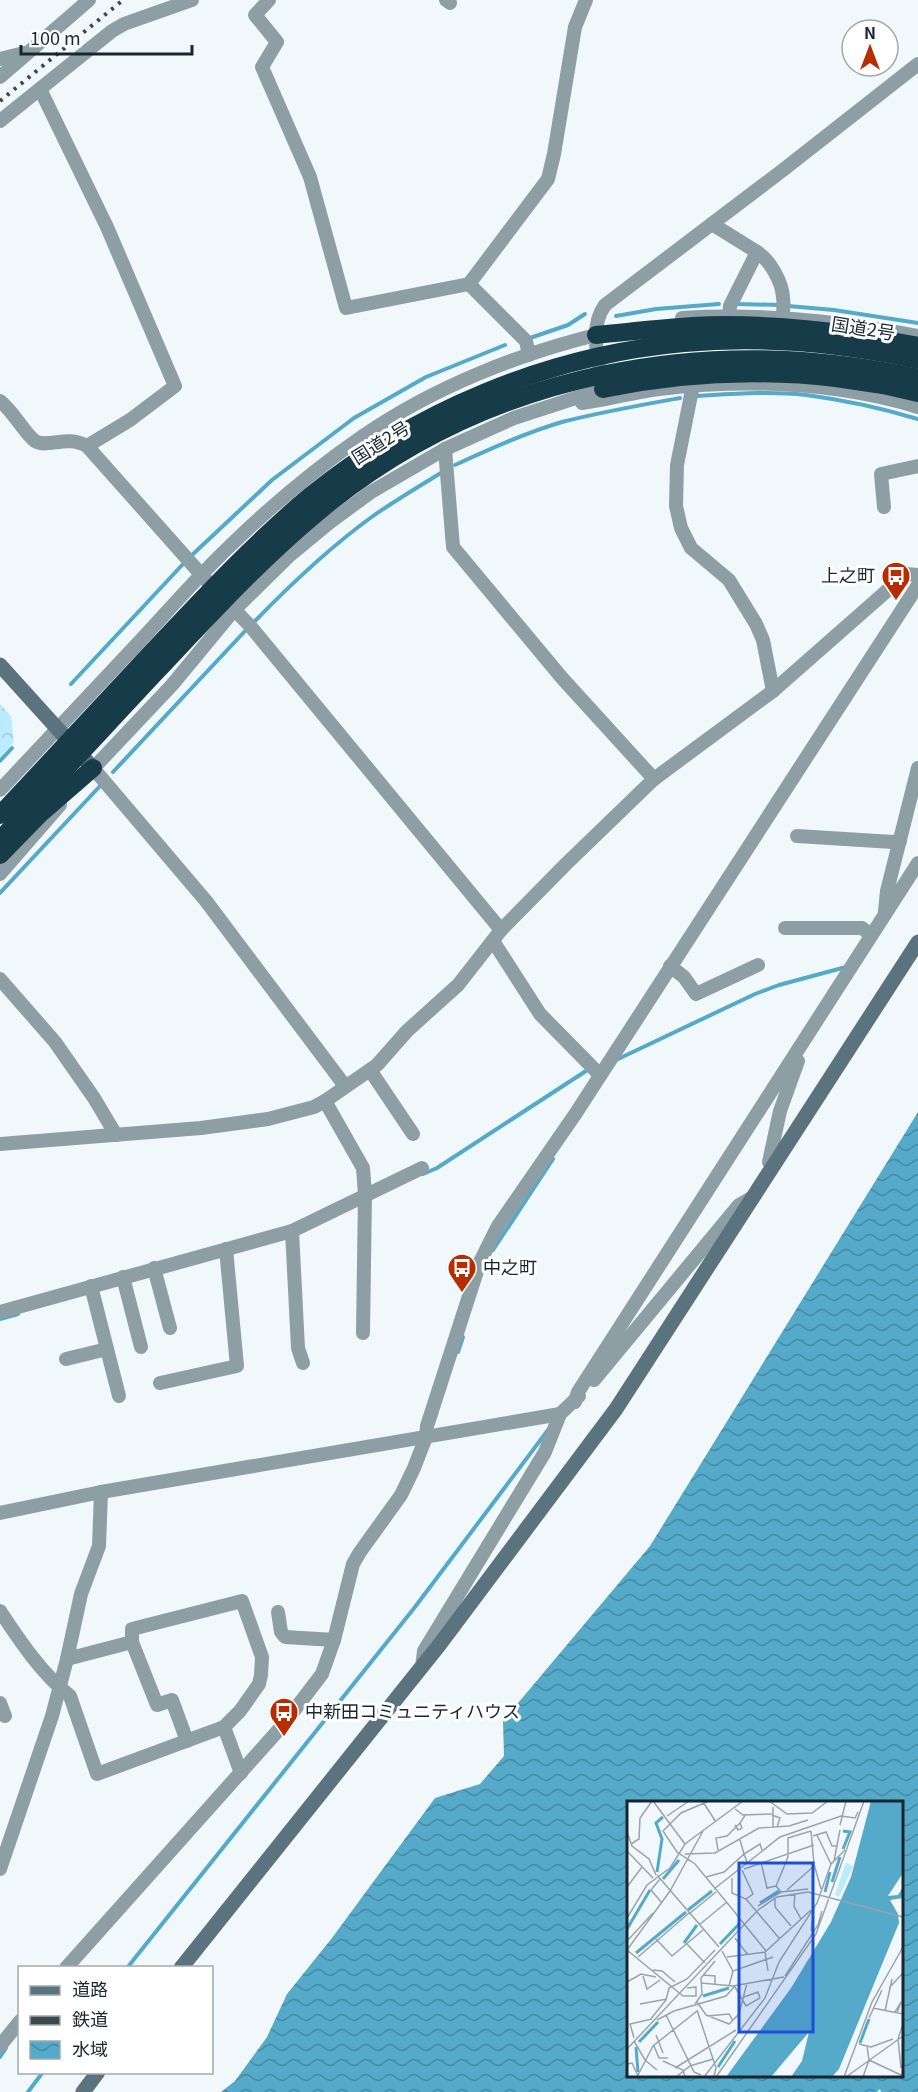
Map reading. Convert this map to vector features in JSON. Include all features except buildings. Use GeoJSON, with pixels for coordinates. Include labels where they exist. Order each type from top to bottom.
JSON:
{"type":"FeatureCollection","features":[{"type":"Feature","properties":{"kind":"highway"},"geometry":{"type":"LineString","coordinates":[[596,335],[693,326],[790,327],[840,332],[918,346]]}},
{"type":"Feature","properties":{"kind":"highway","name":"国道2号"},"geometry":{"type":"LineString","coordinates":[[0,815],[200,601],[272,530],[346,469],[426,420],[505,385],[548,370],[636,349],[683,343],[771,340],[813,343],[918,360]]}},
{"type":"Feature","properties":{"kind":"highway","name":"国道2号"},"geometry":{"type":"LineString","coordinates":[[0,840],[211,613],[284,541],[355,484],[432,436],[510,400],[552,387],[636,367],[684,361],[729,358],[801,360],[854,366],[918,379]]}},
{"type":"Feature","properties":{"kind":"highway"},"geometry":{"type":"LineString","coordinates":[[603,389],[638,382],[708,374],[778,373],[836,378],[916,402]]}},
{"type":"Feature","properties":{"kind":"highway"},"geometry":{"type":"LineString","coordinates":[[0,855],[40,814],[93,768]]}},
{"type":"Feature","properties":{"kind":"street"},"geometry":{"type":"LineString","coordinates":[[0,76],[89,0]]}},
{"type":"Feature","properties":{"kind":"street"},"geometry":{"type":"LineString","coordinates":[[0,121],[112,31],[124,24],[192,0]]}},
{"type":"Feature","properties":{"kind":"street"},"geometry":{"type":"LineString","coordinates":[[269,0],[255,15],[277,42],[262,67],[310,177],[346,308],[469,284],[548,179],[575,27],[586,0]]}},
{"type":"Feature","properties":{"kind":"street"},"geometry":{"type":"LineString","coordinates":[[0,59],[28,52]]}},
{"type":"Feature","properties":{"kind":"street"},"geometry":{"type":"LineString","coordinates":[[0,874],[93,768],[172,685],[234,610],[290,555],[371,492],[445,449],[514,418],[603,389],[596,322],[605,305],[918,64]]}},
{"type":"Feature","properties":{"kind":"street"},"geometry":{"type":"LineString","coordinates":[[40,89],[106,227],[175,386],[130,420],[87,446]]}},
{"type":"Feature","properties":{"kind":"street"},"geometry":{"type":"LineString","coordinates":[[712,224],[765,257],[781,290],[783,309]]}},
{"type":"Feature","properties":{"kind":"street"},"geometry":{"type":"LineString","coordinates":[[729,316],[730,306],[757,252]]}},
{"type":"Feature","properties":{"kind":"street"},"geometry":{"type":"LineString","coordinates":[[469,284],[526,341],[530,355]]}},
{"type":"Feature","properties":{"kind":"street"},"geometry":{"type":"LineString","coordinates":[[0,790],[201,575],[242,535],[329,460],[364,435],[445,390],[530,355],[653,321],[729,316],[783,309],[918,336]]}},
{"type":"Feature","properties":{"kind":"street"},"geometry":{"type":"LineString","coordinates":[[548,406],[585,403],[656,389],[693,385],[771,384],[861,393],[916,402],[918,379]]}},
{"type":"Feature","properties":{"kind":"street"},"geometry":{"type":"LineString","coordinates":[[693,385],[677,465],[676,506],[681,528],[691,548],[729,580],[756,624],[763,640],[773,692]]}},
{"type":"Feature","properties":{"kind":"street"},"geometry":{"type":"LineString","coordinates":[[0,401],[9,408],[34,441],[43,444],[72,440],[87,446],[234,610],[370,768],[497,936],[540,1014],[600,1075]]}},
{"type":"Feature","properties":{"kind":"street"},"geometry":{"type":"LineString","coordinates":[[445,449],[453,547],[562,678],[654,779]]}},
{"type":"Feature","properties":{"kind":"street"},"geometry":{"type":"LineString","coordinates":[[884,507],[881,474],[918,466]]}},
{"type":"Feature","properties":{"kind":"street"},"geometry":{"type":"LineString","coordinates":[[0,1144],[201,1128],[268,1119],[314,1107],[325,1101],[377,1065],[407,1031],[458,985],[497,936],[566,864],[654,779],[773,692],[906,574],[918,575]]}},
{"type":"Feature","properties":{"kind":"street"},"geometry":{"type":"LineString","coordinates":[[68,1966],[283,1725],[322,1674],[334,1640],[353,1564],[401,1495],[414,1468],[426,1437],[427,1426],[480,1262],[498,1227],[600,1075],[918,585]]}},
{"type":"Feature","properties":{"kind":"street"},"geometry":{"type":"LineString","coordinates":[[0,665],[93,768],[206,901],[345,1086]]}},
{"type":"Feature","properties":{"kind":"street"},"geometry":{"type":"LineString","coordinates":[[885,916],[887,891],[918,768]]}},
{"type":"Feature","properties":{"kind":"street"},"geometry":{"type":"LineString","coordinates":[[797,836],[893,843],[900,841]]}},
{"type":"Feature","properties":{"kind":"street"},"geometry":{"type":"LineString","coordinates":[[574,1402],[578,1392],[803,1042],[869,934],[885,916],[918,863]]}},
{"type":"Feature","properties":{"kind":"street"},"geometry":{"type":"LineString","coordinates":[[785,928],[862,928],[869,934]]}},
{"type":"Feature","properties":{"kind":"street"},"geometry":{"type":"LineString","coordinates":[[184,1966],[422,1667],[616,1409],[918,942]]}},
{"type":"Feature","properties":{"kind":"street"},"geometry":{"type":"LineString","coordinates":[[670,966],[684,977],[696,994],[758,965]]}},
{"type":"Feature","properties":{"kind":"street"},"geometry":{"type":"LineString","coordinates":[[0,979],[55,1042],[94,1098],[116,1135]]}},
{"type":"Feature","properties":{"kind":"street"},"geometry":{"type":"LineString","coordinates":[[772,1165],[769,1162],[780,1111],[788,1083],[803,1049],[803,1042]]}},
{"type":"Feature","properties":{"kind":"street"},"geometry":{"type":"LineString","coordinates":[[370,1070],[413,1134]]}},
{"type":"Feature","properties":{"kind":"street"},"geometry":{"type":"LineString","coordinates":[[325,1101],[363,1168],[365,1200],[363,1333]]}},
{"type":"Feature","properties":{"kind":"street"},"geometry":{"type":"LineString","coordinates":[[0,1312],[92,1290],[292,1235],[365,1200],[422,1168]]}},
{"type":"Feature","properties":{"kind":"street"},"geometry":{"type":"LineString","coordinates":[[422,1667],[424,1651],[545,1452],[560,1414],[574,1402],[623,1347],[739,1204],[753,1197]]}},
{"type":"Feature","properties":{"kind":"street"},"geometry":{"type":"LineString","coordinates":[[292,1235],[298,1348],[303,1363]]}},
{"type":"Feature","properties":{"kind":"street"},"geometry":{"type":"LineString","coordinates":[[160,1383],[237,1366],[226,1253]]}},
{"type":"Feature","properties":{"kind":"street"},"geometry":{"type":"LineString","coordinates":[[155,1272],[170,1328]]}},
{"type":"Feature","properties":{"kind":"street"},"geometry":{"type":"LineString","coordinates":[[124,1281],[141,1347]]}},
{"type":"Feature","properties":{"kind":"street"},"geometry":{"type":"LineString","coordinates":[[92,1290],[119,1396]]}},
{"type":"Feature","properties":{"kind":"street"},"geometry":{"type":"LineString","coordinates":[[66,1359],[107,1349]]}},
{"type":"Feature","properties":{"kind":"street"},"geometry":{"type":"LineString","coordinates":[[0,1513],[101,1492],[560,1414]]}},
{"type":"Feature","properties":{"kind":"street"},"geometry":{"type":"LineString","coordinates":[[0,1869],[60,1689],[81,1594],[99,1546],[101,1492]]}},
{"type":"Feature","properties":{"kind":"street"},"geometry":{"type":"LineString","coordinates":[[0,1611],[23,1646],[60,1689],[70,1696],[97,1774],[187,1741],[224,1727],[240,1711],[259,1684],[262,1656],[242,1601],[132,1629],[132,1642],[157,1705],[172,1700],[187,1741]]}},
{"type":"Feature","properties":{"kind":"street"},"geometry":{"type":"LineString","coordinates":[[278,1612],[281,1632],[285,1637],[334,1640]]}},
{"type":"Feature","properties":{"kind":"street"},"geometry":{"type":"LineString","coordinates":[[67,1659],[132,1642]]}},
{"type":"Feature","properties":{"kind":"street"},"geometry":{"type":"LineString","coordinates":[[0,1703],[5,1716]]}},
{"type":"Feature","properties":{"kind":"street"},"geometry":{"type":"LineString","coordinates":[[224,1727],[241,1773]]}},
{"type":"Feature","properties":{"kind":"street"},"geometry":{"type":"LineString","coordinates":[[0,2046],[18,2024]]}},
{"type":"Feature","properties":{"kind":"street"},"geometry":{"type":"LineString","coordinates":[[83,2092],[97,2074]]}},
{"type":"Feature","properties":{"kind":"green space"},"geometry":{"type":"Polygon","coordinates":[[[0,704],[11,716],[14,742],[0,757],[0,704]]]}},
{"type":"Feature","properties":{"kind":"water"},"geometry":{"type":"Polygon","coordinates":[[[918,1112],[918,2092],[881,2092],[880,2089],[877,2092],[221,2092],[235,2081],[267,2037],[287,1994],[332,1938],[435,1798],[480,1784],[504,1756],[503,1721],[650,1546],[918,1112]]]}},
{"type":"Feature","properties":{"kind":"waterway"},"geometry":{"type":"LineString","coordinates":[[616,316],[656,309],[719,304]]}},
{"type":"Feature","properties":{"kind":"waterway"},"geometry":{"type":"LineString","coordinates":[[736,304],[780,305]]}},
{"type":"Feature","properties":{"kind":"waterway"},"geometry":{"type":"LineString","coordinates":[[788,306],[834,310],[918,323]]}},
{"type":"Feature","properties":{"kind":"waterway"},"geometry":{"type":"LineString","coordinates":[[530,338],[568,325],[585,314]]}},
{"type":"Feature","properties":{"kind":"waterway"},"geometry":{"type":"LineString","coordinates":[[191,556],[272,480],[354,418],[426,377],[505,345]]}},
{"type":"Feature","properties":{"kind":"waterway"},"geometry":{"type":"LineString","coordinates":[[695,396],[764,393],[806,395],[834,399],[918,419]]}},
{"type":"Feature","properties":{"kind":"waterway"},"geometry":{"type":"LineString","coordinates":[[455,465],[521,436],[562,422],[680,398]]}},
{"type":"Feature","properties":{"kind":"waterway"},"geometry":{"type":"LineString","coordinates":[[255,621],[312,566],[357,528],[390,504],[444,471]]}},
{"type":"Feature","properties":{"kind":"waterway"},"geometry":{"type":"LineString","coordinates":[[71,684],[184,563]]}},
{"type":"Feature","properties":{"kind":"waterway"},"geometry":{"type":"LineString","coordinates":[[113,772],[246,630]]}},
{"type":"Feature","properties":{"kind":"waterway"},"geometry":{"type":"LineString","coordinates":[[0,761],[12,748]]}},
{"type":"Feature","properties":{"kind":"waterway"},"geometry":{"type":"LineString","coordinates":[[0,893],[101,785]]}},
{"type":"Feature","properties":{"kind":"waterway"},"geometry":{"type":"LineString","coordinates":[[616,1060],[755,994],[779,985],[846,967]]}},
{"type":"Feature","properties":{"kind":"waterway"},"geometry":{"type":"LineString","coordinates":[[423,1174],[437,1168],[589,1069]]}},
{"type":"Feature","properties":{"kind":"waterway"},"geometry":{"type":"LineString","coordinates":[[493,1250],[553,1159]]}},
{"type":"Feature","properties":{"kind":"waterway"},"geometry":{"type":"LineString","coordinates":[[0,1319],[18,1314]]}},
{"type":"Feature","properties":{"kind":"waterway"},"geometry":{"type":"LineString","coordinates":[[458,1352],[463,1337]]}},
{"type":"Feature","properties":{"kind":"waterway"},"geometry":{"type":"LineString","coordinates":[[129,1966],[415,1607],[548,1430]]}},
{"type":"Feature","properties":{"kind":"waterway"},"geometry":{"type":"LineString","coordinates":[[0,2057],[6,2048]]}},
{"type":"Feature","properties":{"kind":"waterway"},"geometry":{"type":"LineString","coordinates":[[28,2092],[42,2074]]}},
{"type":"Feature","properties":{"kind":"railway"},"geometry":{"type":"LineString","coordinates":[[0,101],[123,0]]}},
{"type":"Feature","properties":{"kind":"place","name":"上之町"},"geometry":{"type":"Point","coordinates":[896,602]}},
{"type":"Feature","properties":{"kind":"place","name":"中之町"},"geometry":{"type":"Point","coordinates":[462,1294]}},
{"type":"Feature","properties":{"kind":"place","name":"中新田コミュニティハウス"},"geometry":{"type":"Point","coordinates":[284,1738]}}]}
